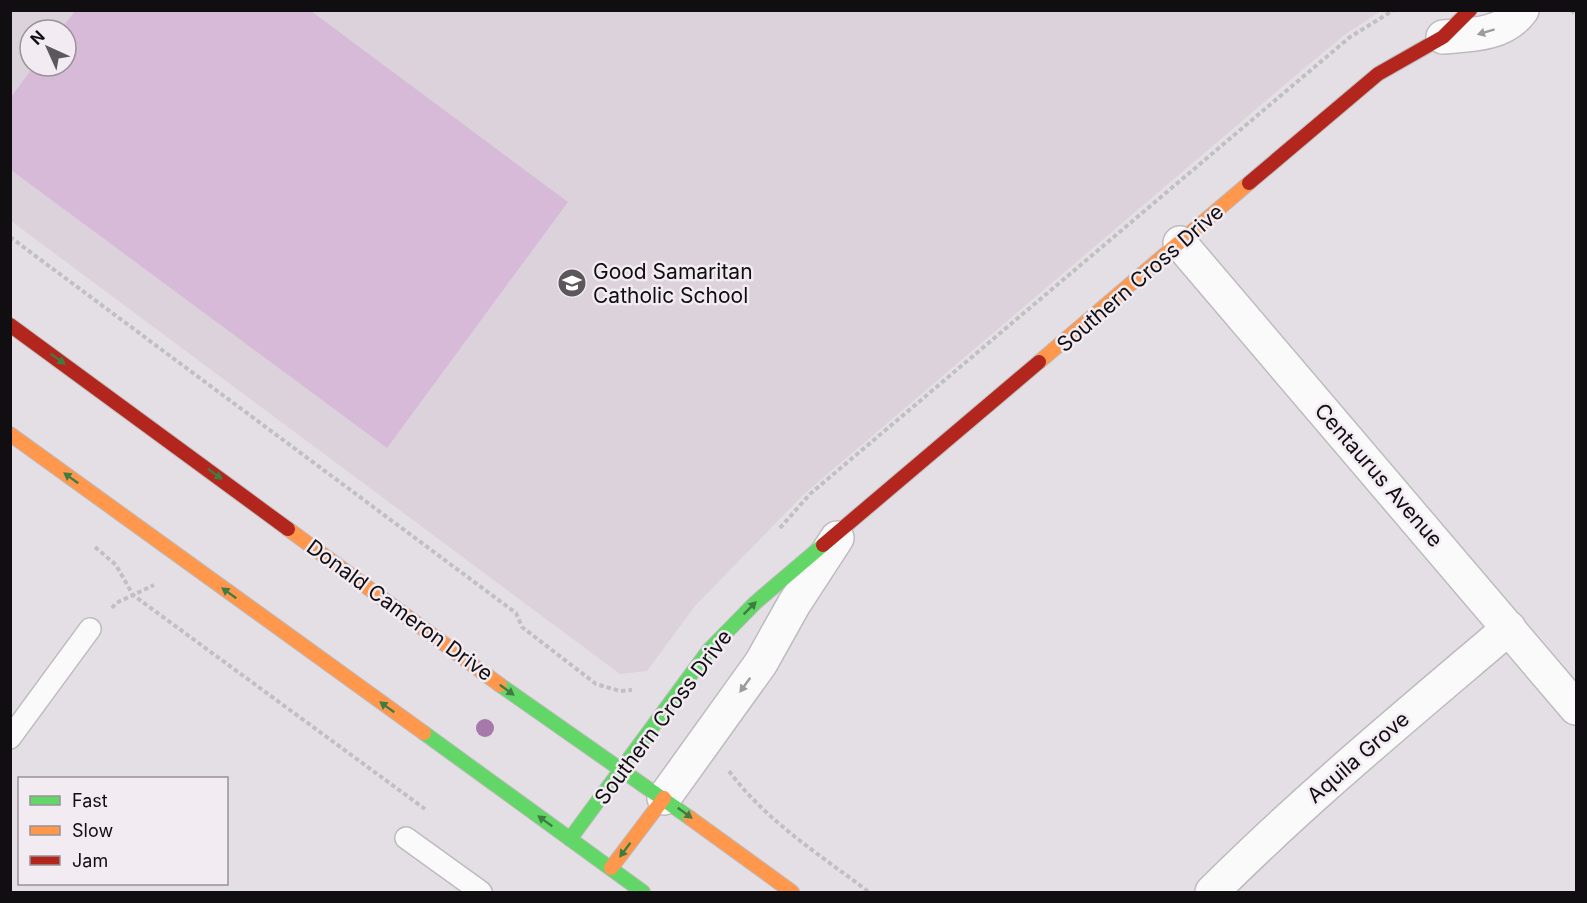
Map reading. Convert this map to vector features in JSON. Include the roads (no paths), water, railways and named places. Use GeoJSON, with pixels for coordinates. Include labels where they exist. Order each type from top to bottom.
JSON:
{"type":"FeatureCollection","features":[{"type":"Feature","properties":{"kind":"street","name":"Southern Cross Drive"},"geometry":{"type":"LineString","coordinates":[[570,839],[709,650],[755,603],[1378,74],[1443,37],[1470,10]]}},
{"type":"Feature","properties":{"kind":"street","name":"Southern Cross Drive"},"geometry":{"type":"LineString","coordinates":[[1443,37],[1485,34],[1516,18],[1522,10]]}},
{"type":"Feature","properties":{"kind":"street","name":"Centaurus Avenue"},"geometry":{"type":"LineString","coordinates":[[1180,243],[1576,708]]}},
{"type":"Feature","properties":{"kind":"street","name":"Donald Cameron Drive"},"geometry":{"type":"LineString","coordinates":[[10,325],[537,712],[623,769],[792,892]]}},
{"type":"Feature","properties":{"kind":"street"},"geometry":{"type":"LineString","coordinates":[[10,434],[643,892]]}},
{"type":"Feature","properties":{"kind":"street","name":"Southern Cross Drive"},"geometry":{"type":"LineString","coordinates":[[611,868],[761,663],[794,604],[843,530]]}},
{"type":"Feature","properties":{"kind":"street","name":"Aquila Grove"},"geometry":{"type":"LineString","coordinates":[[1212,892],[1262,842],[1329,781],[1509,628]]}},
{"type":"Feature","properties":{"kind":"lane"},"geometry":{"type":"LineString","coordinates":[[10,738],[90,629]]}},
{"type":"Feature","properties":{"kind":"lane"},"geometry":{"type":"LineString","coordinates":[[406,838],[481,892]]}},
{"type":"Feature","properties":{"kind":"place","name":"Good Samaritan Catholic School"},"geometry":{"type":"Point","coordinates":[572,283]}}]}
